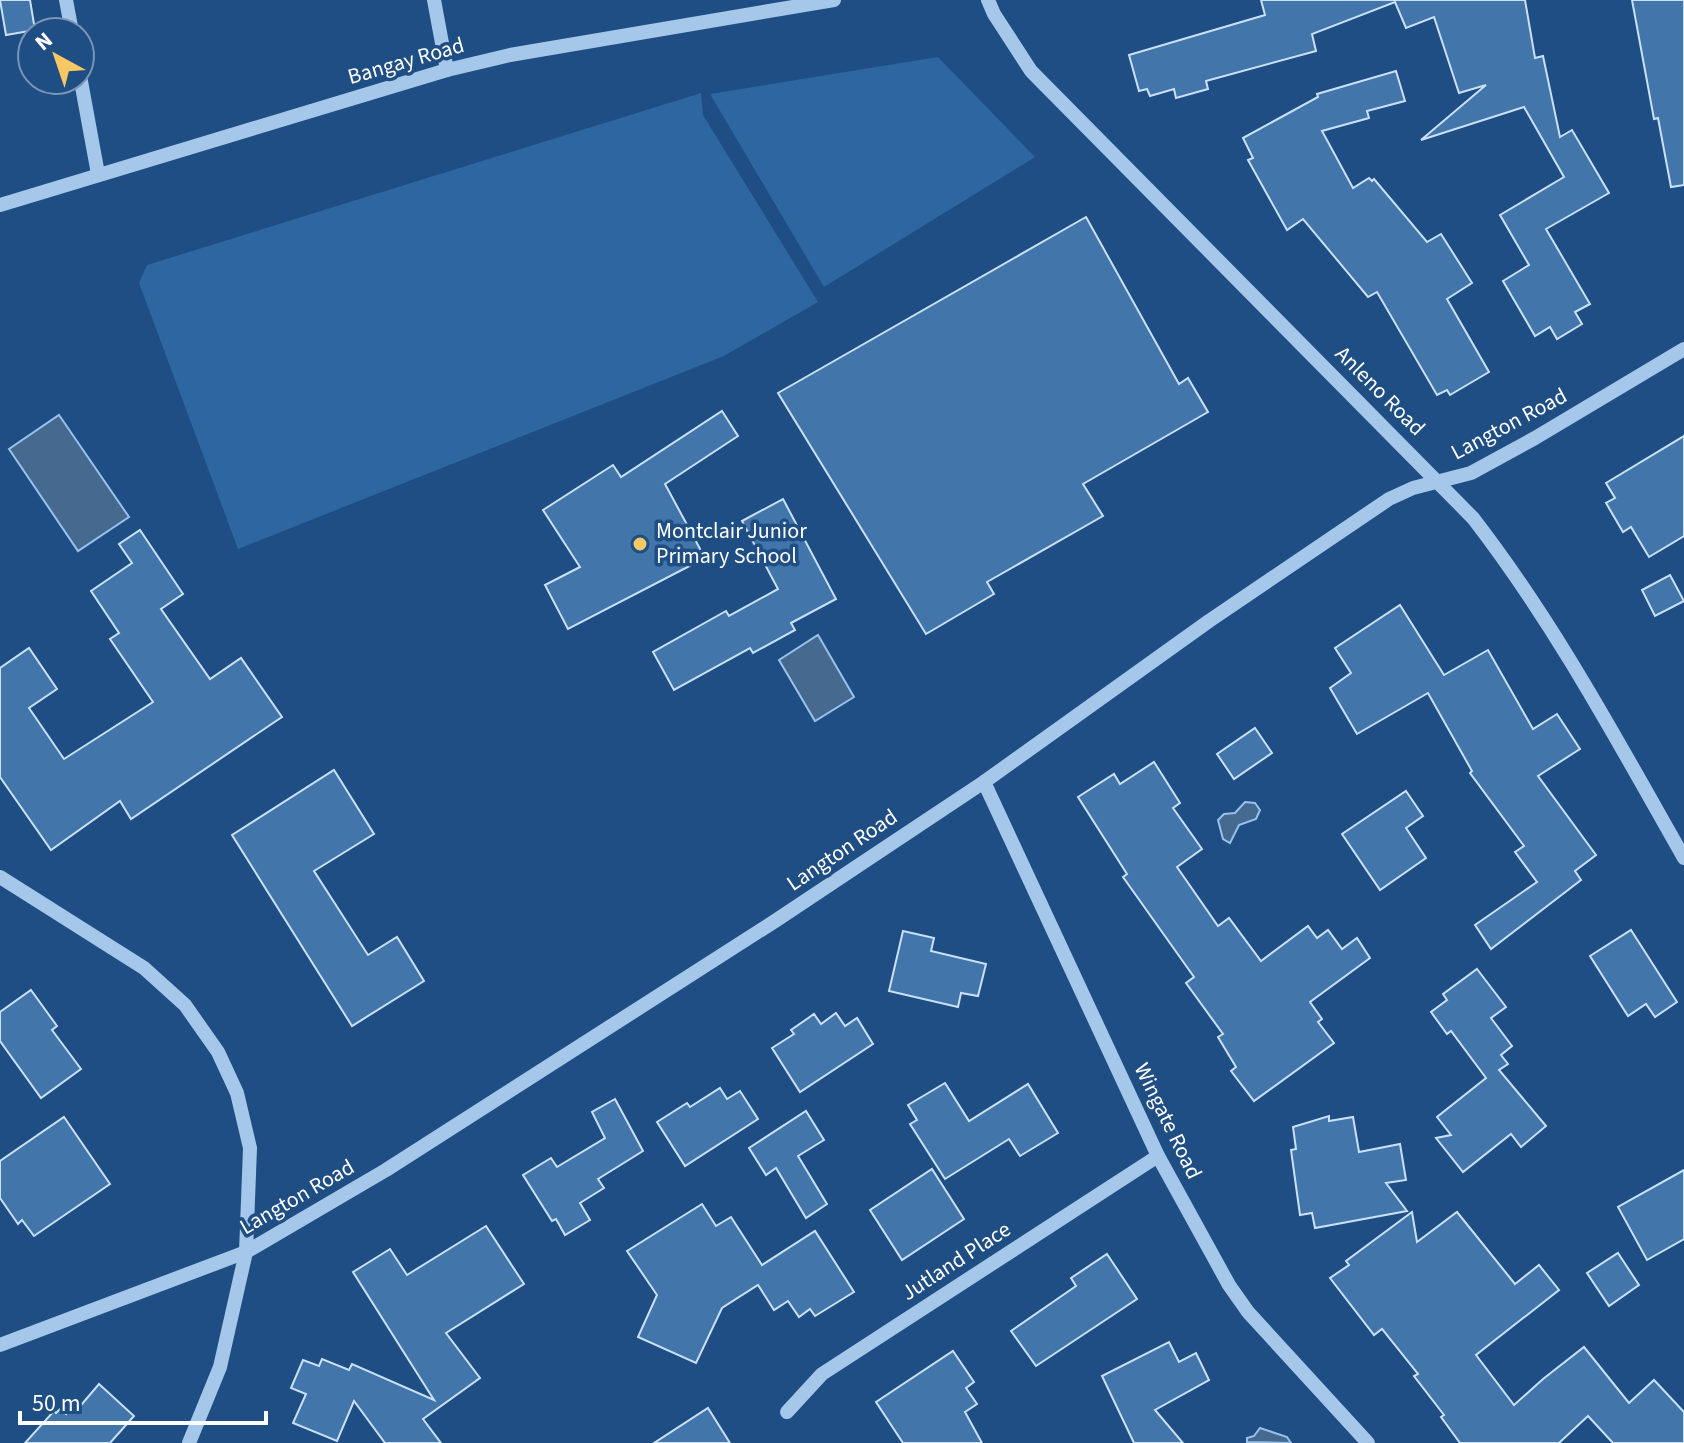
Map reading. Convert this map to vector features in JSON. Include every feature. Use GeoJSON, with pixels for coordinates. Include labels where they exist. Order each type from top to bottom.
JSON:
{"type":"FeatureCollection","features":[{"type":"Feature","properties":{"kind":"street"},"geometry":{"type":"LineString","coordinates":[[434,0],[447,70]]}},
{"type":"Feature","properties":{"kind":"street","name":"Bangay Road"},"geometry":{"type":"LineString","coordinates":[[0,205],[447,70],[510,55],[834,0]]}},
{"type":"Feature","properties":{"kind":"street","name":"Anleno Road"},"geometry":{"type":"LineString","coordinates":[[988,0],[1031,71],[1473,518],[1538,607],[1684,858]]}},
{"type":"Feature","properties":{"kind":"street"},"geometry":{"type":"LineString","coordinates":[[84,96],[98,174]]}},
{"type":"Feature","properties":{"kind":"street","name":"Langton Road"},"geometry":{"type":"LineString","coordinates":[[0,1345],[246,1252],[386,1170],[775,921],[984,782],[1209,621],[1389,499],[1413,488],[1471,473],[1684,349]]}},
{"type":"Feature","properties":{"kind":"street","name":"Wingate Road"},"geometry":{"type":"LineString","coordinates":[[984,782],[1158,1156],[1229,1285],[1248,1312],[1368,1443]]}},
{"type":"Feature","properties":{"kind":"street"},"geometry":{"type":"LineString","coordinates":[[0,877],[144,968],[185,1005],[218,1052],[237,1093],[250,1148],[246,1252],[220,1367],[189,1443]]}},
{"type":"Feature","properties":{"kind":"street","name":"Jutland Place"},"geometry":{"type":"LineString","coordinates":[[787,1412],[822,1374],[1158,1156]]}},
{"type":"Feature","properties":{"kind":"shaded area"},"geometry":{"type":"Polygon","coordinates":[[[938,57],[1035,157],[824,287],[710,94],[938,57]]]}},
{"type":"Feature","properties":{"kind":"shaded area"},"geometry":{"type":"Polygon","coordinates":[[[701,93],[703,115],[818,302],[724,356],[238,549],[139,283],[147,265],[701,93]]]}},
{"type":"Feature","properties":{"kind":"shaded area"},"geometry":{"type":"Polygon","coordinates":[[[59,415],[129,517],[78,551],[9,449],[59,415]]]}},
{"type":"Feature","properties":{"kind":"shaded area"},"geometry":{"type":"Polygon","coordinates":[[[818,635],[854,697],[815,721],[779,660],[818,635]]]}},
{"type":"Feature","properties":{"kind":"shaded area"},"geometry":{"type":"Polygon","coordinates":[[[1245,802],[1255,803],[1260,810],[1256,819],[1239,825],[1230,843],[1223,839],[1218,820],[1224,814],[1235,813],[1245,802]]]}},
{"type":"Feature","properties":{"kind":"shaded area"},"geometry":{"type":"Polygon","coordinates":[[[1260,1428],[1287,1437],[1291,1443],[1247,1442],[1247,1438],[1254,1436],[1260,1428]]]}},
{"type":"Feature","properties":{"kind":"building"},"geometry":{"type":"Polygon","coordinates":[[[0,0],[30,0],[33,16],[16,16],[16,33],[6,35],[0,0]]]}},
{"type":"Feature","properties":{"kind":"building"},"geometry":{"type":"Polygon","coordinates":[[[1261,0],[1525,0],[1535,58],[1543,56],[1560,137],[1572,130],[1609,193],[1546,229],[1590,304],[1575,312],[1582,324],[1557,339],[1550,327],[1535,336],[1503,281],[1529,265],[1500,215],[1564,177],[1524,107],[1421,140],[1486,85],[1459,93],[1434,17],[1406,28],[1395,2],[1312,34],[1316,51],[1206,81],[1208,89],[1176,98],[1174,89],[1150,96],[1147,89],[1139,91],[1129,55],[1265,15],[1261,0]]]}},
{"type":"Feature","properties":{"kind":"building"},"geometry":{"type":"Polygon","coordinates":[[[1632,0],[1684,0],[1684,185],[1671,187],[1658,118],[1654,119],[1632,0]]]}},
{"type":"Feature","properties":{"kind":"building"},"geometry":{"type":"Polygon","coordinates":[[[1396,71],[1405,101],[1367,111],[1369,118],[1322,131],[1353,188],[1369,178],[1374,179],[1427,242],[1441,234],[1472,283],[1447,299],[1489,372],[1450,395],[1447,390],[1437,395],[1377,292],[1368,297],[1303,219],[1287,230],[1248,160],[1253,158],[1243,138],[1318,97],[1317,94],[1396,71]]]}},
{"type":"Feature","properties":{"kind":"building"},"geometry":{"type":"Polygon","coordinates":[[[1086,217],[1179,384],[1188,378],[1208,412],[1083,484],[1103,516],[987,582],[994,594],[926,634],[778,393],[1086,217]]]}},
{"type":"Feature","properties":{"kind":"building"},"geometry":{"type":"Polygon","coordinates":[[[722,411],[738,436],[665,484],[705,558],[568,629],[545,585],[580,567],[543,510],[613,465],[621,477],[722,411]]]}},
{"type":"Feature","properties":{"kind":"building"},"geometry":{"type":"Polygon","coordinates":[[[1684,436],[1684,536],[1649,557],[1631,527],[1623,532],[1606,503],[1615,498],[1606,483],[1684,436]]]}},
{"type":"Feature","properties":{"kind":"building"},"geometry":{"type":"Polygon","coordinates":[[[783,499],[836,599],[791,623],[795,630],[753,653],[750,648],[674,690],[653,652],[726,611],[729,616],[778,589],[742,521],[783,499]]]}},
{"type":"Feature","properties":{"kind":"building"},"geometry":{"type":"Polygon","coordinates":[[[140,530],[183,594],[161,609],[210,679],[241,658],[282,717],[131,819],[120,801],[51,850],[0,777],[0,668],[29,648],[57,689],[29,708],[64,759],[153,702],[110,639],[119,633],[91,591],[132,563],[119,544],[140,530]]]}},
{"type":"Feature","properties":{"kind":"building"},"geometry":{"type":"Polygon","coordinates":[[[1670,575],[1684,601],[1655,616],[1642,590],[1670,575]]]}},
{"type":"Feature","properties":{"kind":"building"},"geometry":{"type":"Polygon","coordinates":[[[1400,605],[1444,675],[1488,650],[1533,729],[1557,714],[1580,749],[1538,776],[1596,855],[1575,871],[1581,880],[1491,949],[1475,925],[1537,882],[1515,852],[1524,846],[1470,773],[1472,771],[1428,693],[1357,734],[1330,688],[1351,673],[1335,648],[1400,605]]]}},
{"type":"Feature","properties":{"kind":"building"},"geometry":{"type":"Polygon","coordinates":[[[1255,728],[1272,753],[1234,779],[1217,754],[1255,728]]]}},
{"type":"Feature","properties":{"kind":"building"},"geometry":{"type":"Polygon","coordinates":[[[1154,762],[1180,803],[1173,808],[1202,849],[1177,867],[1218,926],[1229,918],[1261,961],[1308,926],[1317,938],[1328,930],[1342,949],[1357,938],[1370,958],[1310,1002],[1322,1019],[1318,1022],[1334,1043],[1254,1101],[1231,1071],[1236,1067],[1218,1037],[1223,1034],[1186,983],[1194,977],[1123,877],[1127,874],[1078,797],[1114,774],[1120,784],[1154,762]]]}},
{"type":"Feature","properties":{"kind":"building"},"geometry":{"type":"Polygon","coordinates":[[[334,770],[374,834],[314,871],[368,955],[397,937],[424,981],[352,1026],[232,835],[334,770]]]}},
{"type":"Feature","properties":{"kind":"building"},"geometry":{"type":"Polygon","coordinates":[[[1406,791],[1423,816],[1406,828],[1426,858],[1380,890],[1342,834],[1406,791]]]}},
{"type":"Feature","properties":{"kind":"building"},"geometry":{"type":"Polygon","coordinates":[[[1631,930],[1677,1002],[1655,1017],[1646,1004],[1628,1016],[1590,956],[1631,930]]]}},
{"type":"Feature","properties":{"kind":"building"},"geometry":{"type":"Polygon","coordinates":[[[903,931],[934,938],[931,951],[986,964],[978,996],[961,993],[958,1007],[889,991],[903,931]]]}},
{"type":"Feature","properties":{"kind":"building"},"geometry":{"type":"Polygon","coordinates":[[[1477,969],[1506,1007],[1491,1018],[1512,1046],[1501,1055],[1508,1064],[1499,1070],[1546,1126],[1521,1147],[1511,1134],[1463,1172],[1436,1138],[1451,1135],[1437,1117],[1486,1078],[1451,1031],[1447,1034],[1431,1012],[1447,1000],[1443,994],[1477,969]]]}},
{"type":"Feature","properties":{"kind":"building"},"geometry":{"type":"Polygon","coordinates":[[[31,990],[57,1026],[52,1030],[81,1069],[41,1098],[0,1041],[0,1012],[31,990]]]}},
{"type":"Feature","properties":{"kind":"building"},"geometry":{"type":"Polygon","coordinates":[[[836,1013],[845,1026],[857,1018],[873,1044],[800,1092],[772,1048],[794,1034],[791,1030],[814,1014],[821,1024],[836,1013]]]}},
{"type":"Feature","properties":{"kind":"building"},"geometry":{"type":"Polygon","coordinates":[[[945,1083],[969,1121],[1028,1084],[1058,1133],[1020,1156],[1009,1139],[945,1179],[910,1124],[917,1120],[908,1105],[945,1083]]]}},
{"type":"Feature","properties":{"kind":"building"},"geometry":{"type":"Polygon","coordinates":[[[720,1088],[727,1099],[740,1091],[758,1119],[685,1166],[657,1122],[687,1103],[690,1107],[720,1088]]]}},
{"type":"Feature","properties":{"kind":"building"},"geometry":{"type":"Polygon","coordinates":[[[615,1099],[643,1151],[598,1179],[604,1188],[580,1203],[590,1220],[565,1235],[556,1219],[552,1221],[523,1175],[551,1158],[557,1167],[605,1138],[592,1112],[615,1099]]]}},
{"type":"Feature","properties":{"kind":"building"},"geometry":{"type":"Polygon","coordinates":[[[806,1111],[824,1140],[798,1156],[827,1204],[806,1218],[776,1168],[766,1175],[749,1148],[806,1111]]]}},
{"type":"Feature","properties":{"kind":"building"},"geometry":{"type":"Polygon","coordinates":[[[1329,1116],[1329,1121],[1353,1117],[1359,1152],[1400,1144],[1406,1180],[1386,1183],[1407,1211],[1315,1228],[1312,1213],[1300,1215],[1291,1150],[1296,1149],[1293,1127],[1329,1116]]]}},
{"type":"Feature","properties":{"kind":"building"},"geometry":{"type":"Polygon","coordinates":[[[64,1117],[110,1184],[34,1236],[22,1220],[18,1224],[0,1198],[0,1161],[64,1117]]]}},
{"type":"Feature","properties":{"kind":"building"},"geometry":{"type":"Polygon","coordinates":[[[932,1169],[964,1219],[902,1260],[870,1210],[932,1169]]]}},
{"type":"Feature","properties":{"kind":"building"},"geometry":{"type":"Polygon","coordinates":[[[1684,1170],[1684,1239],[1647,1260],[1618,1207],[1684,1170]]]}},
{"type":"Feature","properties":{"kind":"building"},"geometry":{"type":"Polygon","coordinates":[[[702,1204],[716,1226],[731,1217],[762,1265],[815,1231],[854,1292],[815,1316],[810,1309],[799,1317],[788,1301],[774,1310],[758,1285],[722,1308],[696,1363],[638,1337],[657,1295],[627,1251],[702,1204]]]}},
{"type":"Feature","properties":{"kind":"building"},"geometry":{"type":"Polygon","coordinates":[[[1412,1212],[1417,1242],[1457,1212],[1515,1284],[1539,1265],[1559,1290],[1476,1355],[1514,1405],[1584,1347],[1629,1403],[1654,1380],[1684,1412],[1684,1443],[1613,1443],[1588,1416],[1559,1443],[1460,1443],[1441,1417],[1444,1415],[1414,1376],[1418,1374],[1382,1329],[1374,1335],[1330,1278],[1349,1265],[1346,1261],[1412,1212]]]}},
{"type":"Feature","properties":{"kind":"building"},"geometry":{"type":"Polygon","coordinates":[[[486,1226],[524,1284],[446,1333],[480,1378],[423,1419],[441,1443],[385,1443],[354,1401],[337,1441],[293,1423],[306,1394],[291,1388],[303,1360],[319,1366],[322,1359],[349,1370],[352,1364],[434,1400],[353,1272],[390,1249],[407,1275],[486,1226]]]}},
{"type":"Feature","properties":{"kind":"building"},"geometry":{"type":"Polygon","coordinates":[[[1618,1253],[1639,1285],[1609,1306],[1587,1273],[1618,1253]]]}},
{"type":"Feature","properties":{"kind":"building"},"geometry":{"type":"Polygon","coordinates":[[[1107,1254],[1137,1299],[1036,1366],[1011,1331],[1076,1286],[1071,1278],[1107,1254]]]}},
{"type":"Feature","properties":{"kind":"building"},"geometry":{"type":"Polygon","coordinates":[[[1169,1342],[1179,1362],[1196,1353],[1209,1380],[1155,1410],[1183,1443],[1134,1443],[1102,1376],[1169,1342]]]}},
{"type":"Feature","properties":{"kind":"building"},"geometry":{"type":"Polygon","coordinates":[[[953,1351],[974,1382],[966,1388],[977,1404],[965,1412],[982,1443],[903,1443],[876,1402],[953,1351]]]}},
{"type":"Feature","properties":{"kind":"building"},"geometry":{"type":"Polygon","coordinates":[[[99,1384],[134,1416],[110,1443],[25,1443],[54,1411],[56,1413],[60,1409],[66,1414],[77,1400],[82,1404],[99,1384]]]}},
{"type":"Feature","properties":{"kind":"building"},"geometry":{"type":"Polygon","coordinates":[[[708,1408],[730,1443],[654,1443],[708,1408]]]}},
{"type":"Feature","properties":{"kind":"place","name":"Montclair Junior Primary School"},"geometry":{"type":"Point","coordinates":[640,544]}}]}
